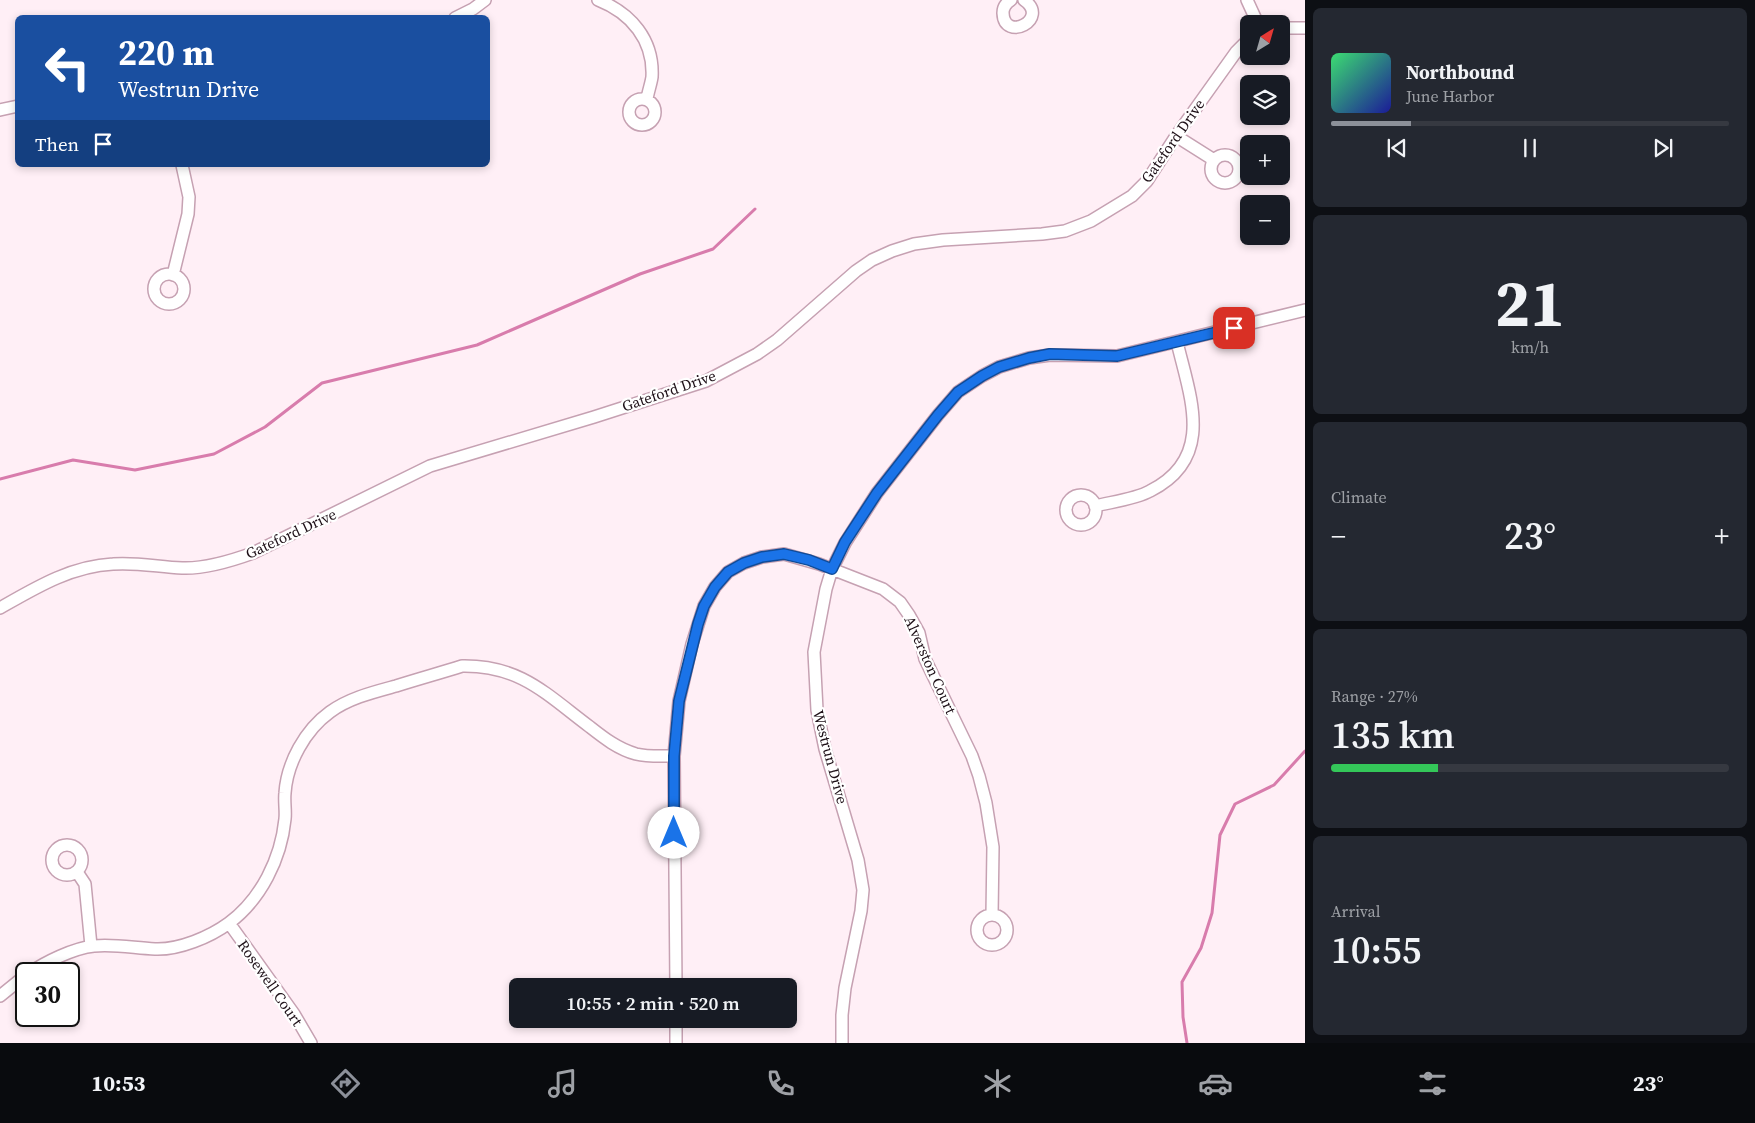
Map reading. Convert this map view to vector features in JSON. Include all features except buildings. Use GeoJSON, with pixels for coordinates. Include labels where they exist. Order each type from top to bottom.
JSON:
{"type":"FeatureCollection","features":[{"type":"Feature","properties":{"kind":"street"},"geometry":{"type":"LineString","coordinates":[[461,15],[485,0]]}},
{"type":"Feature","properties":{"kind":"street"},"geometry":{"type":"LineString","coordinates":[[598,0],[620,11],[633,22],[642,34],[649,50],[652,67],[652,78],[646,99]]}},
{"type":"Feature","properties":{"kind":"street"},"geometry":{"type":"LineString","coordinates":[[1011,0],[1004,6],[1003,15],[1008,24],[1016,28],[1025,25],[1031,18],[1031,9],[1026,0]]}},
{"type":"Feature","properties":{"kind":"street"},"geometry":{"type":"LineString","coordinates":[[1247,0],[1254,15]]}},
{"type":"Feature","properties":{"kind":"street"},"geometry":{"type":"LineString","coordinates":[[1290,28],[1305,28]]}},
{"type":"Feature","properties":{"kind":"street","name":"Gateford Drive"},"geometry":{"type":"LineString","coordinates":[[0,608],[47,582],[90,567],[112,564],[184,568],[237,559],[262,549],[430,466],[706,381],[757,354],[778,340],[856,271],[872,260],[892,251],[914,244],[944,240],[1065,231],[1091,221],[1132,196],[1147,181],[1176,136],[1240,48]]}},
{"type":"Feature","properties":{"kind":"street"},"geometry":{"type":"LineString","coordinates":[[0,110],[15,107]]}},
{"type":"Feature","properties":{"kind":"street"},"geometry":{"type":"LineString","coordinates":[[1176,136],[1214,160]]}},
{"type":"Feature","properties":{"kind":"street"},"geometry":{"type":"LineString","coordinates":[[173,275],[188,214],[189,197],[182,167]]}},
{"type":"Feature","properties":{"kind":"street","name":"Westrun Drive"},"geometry":{"type":"LineString","coordinates":[[842,1043],[842,1014],[845,988],[861,911],[863,890],[858,860],[825,749],[817,710],[814,652],[821,608],[832,569],[845,542],[883,486],[958,392],[999,367],[1050,354],[1117,356],[1305,310]]}},
{"type":"Feature","properties":{"kind":"street"},"geometry":{"type":"LineString","coordinates":[[1095,506],[1149,492],[1174,476],[1183,463],[1194,434],[1194,418],[1176,342]]}},
{"type":"Feature","properties":{"kind":"street","name":"Alverston Court"},"geometry":{"type":"LineString","coordinates":[[676,978],[674,756],[679,701],[692,644],[704,606],[715,587],[728,572],[744,563],[762,557],[784,554],[809,560],[883,589],[900,602],[909,615],[918,633],[925,659],[972,756],[986,803],[993,847],[992,915]]}},
{"type":"Feature","properties":{"kind":"street"},"geometry":{"type":"LineString","coordinates":[[49,962],[91,946],[109,945],[157,949],[190,943],[229,923],[243,911],[258,893],[276,860],[286,818],[285,792],[294,758],[304,740],[314,727],[330,712],[359,697],[462,666],[476,666],[505,671],[529,681],[612,744],[634,754],[674,756]]}},
{"type":"Feature","properties":{"kind":"street"},"geometry":{"type":"LineString","coordinates":[[76,872],[85,884],[91,946]]}},
{"type":"Feature","properties":{"kind":"street","name":"Rosewell Court"},"geometry":{"type":"LineString","coordinates":[[229,923],[294,1014],[311,1043]]}},
{"type":"Feature","properties":{"kind":"street"},"geometry":{"type":"LineString","coordinates":[[0,996],[15,984]]}},
{"type":"Feature","properties":{"kind":"street"},"geometry":{"type":"LineString","coordinates":[[676,1028],[676,1043]]}},
{"type":"Feature","properties":{"kind":"waterway"},"geometry":{"type":"LineString","coordinates":[[0,479],[73,460],[135,470],[214,454],[265,427],[322,383],[477,345],[640,274],[713,249],[755,209]]}},
{"type":"Feature","properties":{"kind":"waterway"},"geometry":{"type":"LineString","coordinates":[[1187,1043],[1183,1017],[1182,982],[1201,948],[1212,913],[1220,835],[1235,804],[1274,785],[1305,751]]}},
{"type":"Feature","properties":{"kind":"route"},"geometry":{"type":"LineString","coordinates":[[674,833],[674,756],[679,701],[692,644],[704,606],[715,587],[728,572],[744,563],[762,557],[784,554],[809,560],[832,569],[845,542],[877,493],[938,415],[958,392],[999,367],[1050,354],[1117,356],[1234,328]]}}]}
